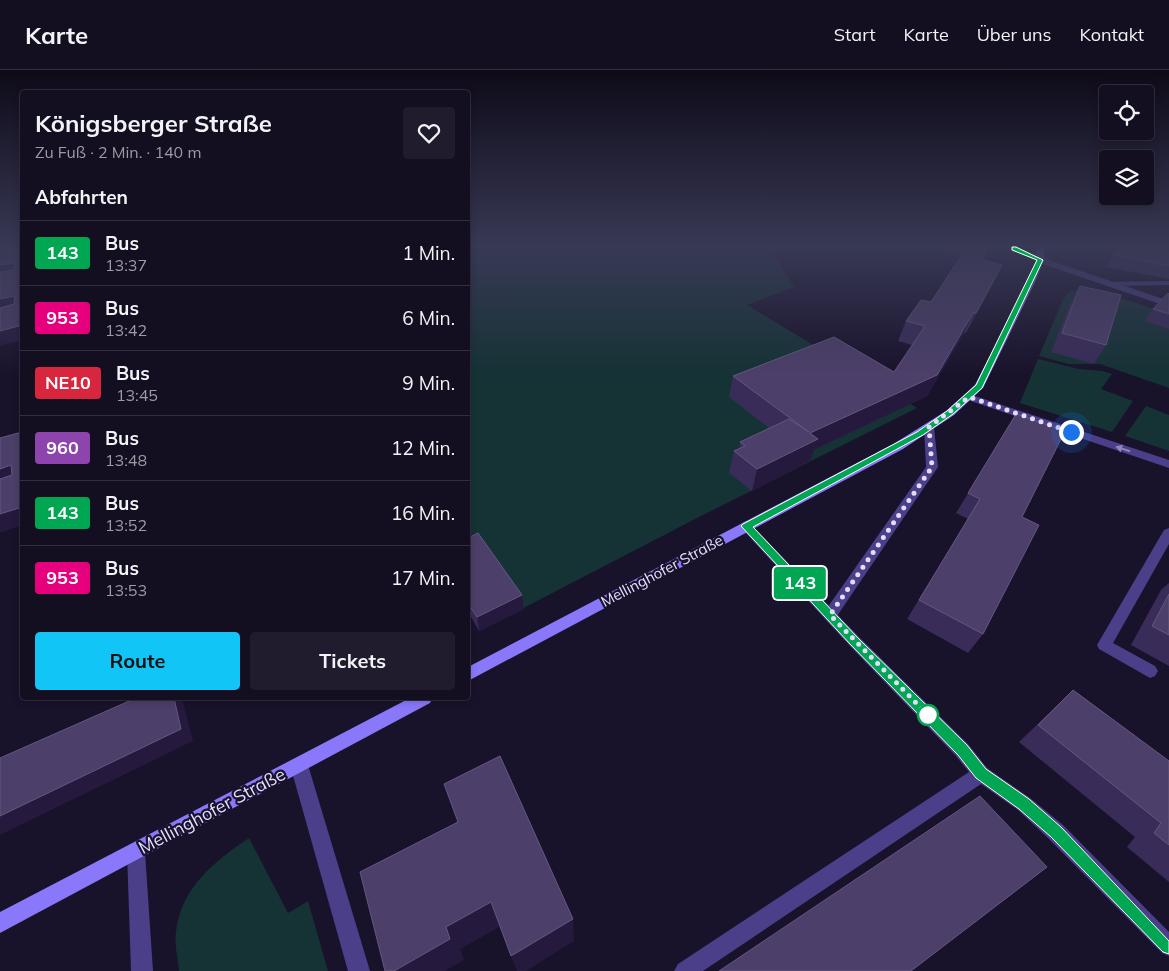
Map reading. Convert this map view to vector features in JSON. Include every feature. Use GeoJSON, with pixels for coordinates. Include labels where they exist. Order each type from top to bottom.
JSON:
{"type":"FeatureCollection","features":[{"type":"Feature","properties":{"kind":"main road","name":"Mellinghofer Straße"},"geometry":{"type":"LineString","coordinates":[[470,673],[899,446],[929,427],[969,397],[986,375],[1026,290]]}},
{"type":"Feature","properties":{"kind":"main road","name":"Mellinghofer Straße"},"geometry":{"type":"LineString","coordinates":[[0,923],[420,700]]}},
{"type":"Feature","properties":{"kind":"street"},"geometry":{"type":"LineString","coordinates":[[1126,290],[1169,304]]}},
{"type":"Feature","properties":{"kind":"street"},"geometry":{"type":"LineString","coordinates":[[969,397],[1169,464]]}},
{"type":"Feature","properties":{"kind":"street"},"geometry":{"type":"LineString","coordinates":[[830,615],[932,467],[929,427]]}},
{"type":"Feature","properties":{"kind":"street"},"geometry":{"type":"LineString","coordinates":[[746,526],[962,750],[981,774],[1024,804],[1056,832],[1169,946]]}},
{"type":"Feature","properties":{"kind":"street"},"geometry":{"type":"LineString","coordinates":[[1150,671],[1104,645],[1169,533]]}},
{"type":"Feature","properties":{"kind":"street"},"geometry":{"type":"LineString","coordinates":[[299,765],[359,971]]}},
{"type":"Feature","properties":{"kind":"street"},"geometry":{"type":"LineString","coordinates":[[685,971],[981,774]]}},
{"type":"Feature","properties":{"kind":"street"},"geometry":{"type":"LineString","coordinates":[[136,852],[142,971]]}},
{"type":"Feature","properties":{"kind":"green space"},"geometry":{"type":"Polygon","coordinates":[[[470,290],[786,290],[747,305],[917,408],[701,516],[479,631],[470,615],[470,290]]]}},
{"type":"Feature","properties":{"kind":"green space"},"geometry":{"type":"Polygon","coordinates":[[[1077,290],[1100,292],[1169,314],[1169,388],[1100,364],[1068,364],[1039,356],[1064,297],[1069,292],[1077,290]]]}},
{"type":"Feature","properties":{"kind":"green space"},"geometry":{"type":"Polygon","coordinates":[[[1038,359],[1079,369],[1103,371],[1112,374],[1101,389],[1133,401],[1112,432],[1020,403],[1038,359]]]}},
{"type":"Feature","properties":{"kind":"green space"},"geometry":{"type":"Polygon","coordinates":[[[1146,406],[1169,415],[1169,451],[1125,436],[1146,406]]]}},
{"type":"Feature","properties":{"kind":"green space"},"geometry":{"type":"Polygon","coordinates":[[[249,838],[288,913],[308,901],[328,971],[179,971],[176,937],[179,916],[185,902],[192,889],[212,866],[249,838]]]}},
{"type":"Feature","properties":{"kind":"building"},"geometry":{"type":"Polygon","coordinates":[[[0,290],[20,290],[20,326],[0,331],[0,308],[14,304],[15,296],[0,299],[0,290]]]}},
{"type":"Feature","properties":{"kind":"building"},"geometry":{"type":"Polygon","coordinates":[[[939,290],[988,290],[937,375],[810,433],[818,439],[757,469],[734,451],[745,446],[740,442],[789,419],[809,432],[733,376],[834,337],[894,372],[925,326],[906,321],[921,300],[931,302],[939,290]]]}},
{"type":"Feature","properties":{"kind":"building"},"geometry":{"type":"Polygon","coordinates":[[[1078,290],[1098,290],[1121,295],[1106,345],[1062,333],[1078,290]]]}},
{"type":"Feature","properties":{"kind":"building"},"geometry":{"type":"Polygon","coordinates":[[[1168,293],[1169,314],[1153,309],[1168,293]]]}},
{"type":"Feature","properties":{"kind":"building"},"geometry":{"type":"Polygon","coordinates":[[[1016,414],[1065,431],[1022,517],[1039,525],[983,634],[919,600],[980,499],[968,493],[1016,414]]]}},
{"type":"Feature","properties":{"kind":"building"},"geometry":{"type":"Polygon","coordinates":[[[20,433],[20,508],[0,514],[0,479],[12,475],[11,465],[0,469],[0,438],[20,433]]]}},
{"type":"Feature","properties":{"kind":"building"},"geometry":{"type":"Polygon","coordinates":[[[478,533],[522,595],[477,617],[470,606],[470,537],[478,533]]]}},
{"type":"Feature","properties":{"kind":"building"},"geometry":{"type":"Polygon","coordinates":[[[1169,594],[1169,635],[1152,626],[1169,594]]]}},
{"type":"Feature","properties":{"kind":"building"},"geometry":{"type":"Polygon","coordinates":[[[1073,690],[1169,761],[1169,845],[1154,833],[1161,823],[1038,725],[1073,690]]]}},
{"type":"Feature","properties":{"kind":"building"},"geometry":{"type":"Polygon","coordinates":[[[131,700],[174,700],[181,729],[0,816],[0,758],[131,700]]]}},
{"type":"Feature","properties":{"kind":"building"},"geometry":{"type":"Polygon","coordinates":[[[500,756],[573,919],[511,956],[491,902],[446,927],[450,939],[394,971],[385,971],[360,872],[458,822],[444,784],[500,756]]]}},
{"type":"Feature","properties":{"kind":"building"},"geometry":{"type":"Polygon","coordinates":[[[980,796],[1047,867],[911,971],[719,971],[980,796]]]}},
{"type":"Feature","properties":{"kind":"bus line","name":"143"},"geometry":{"type":"LineString","coordinates":[[1027,290],[986,375],[969,397],[950,413],[899,446],[746,526],[854,641],[962,750],[981,774],[1024,804],[1056,832],[1169,946]]}},
{"type":"Feature","properties":{"kind":"route"},"geometry":{"type":"LineString","coordinates":[[928,715],[830,615],[932,467],[929,427],[969,397],[1071,432]]}}]}
